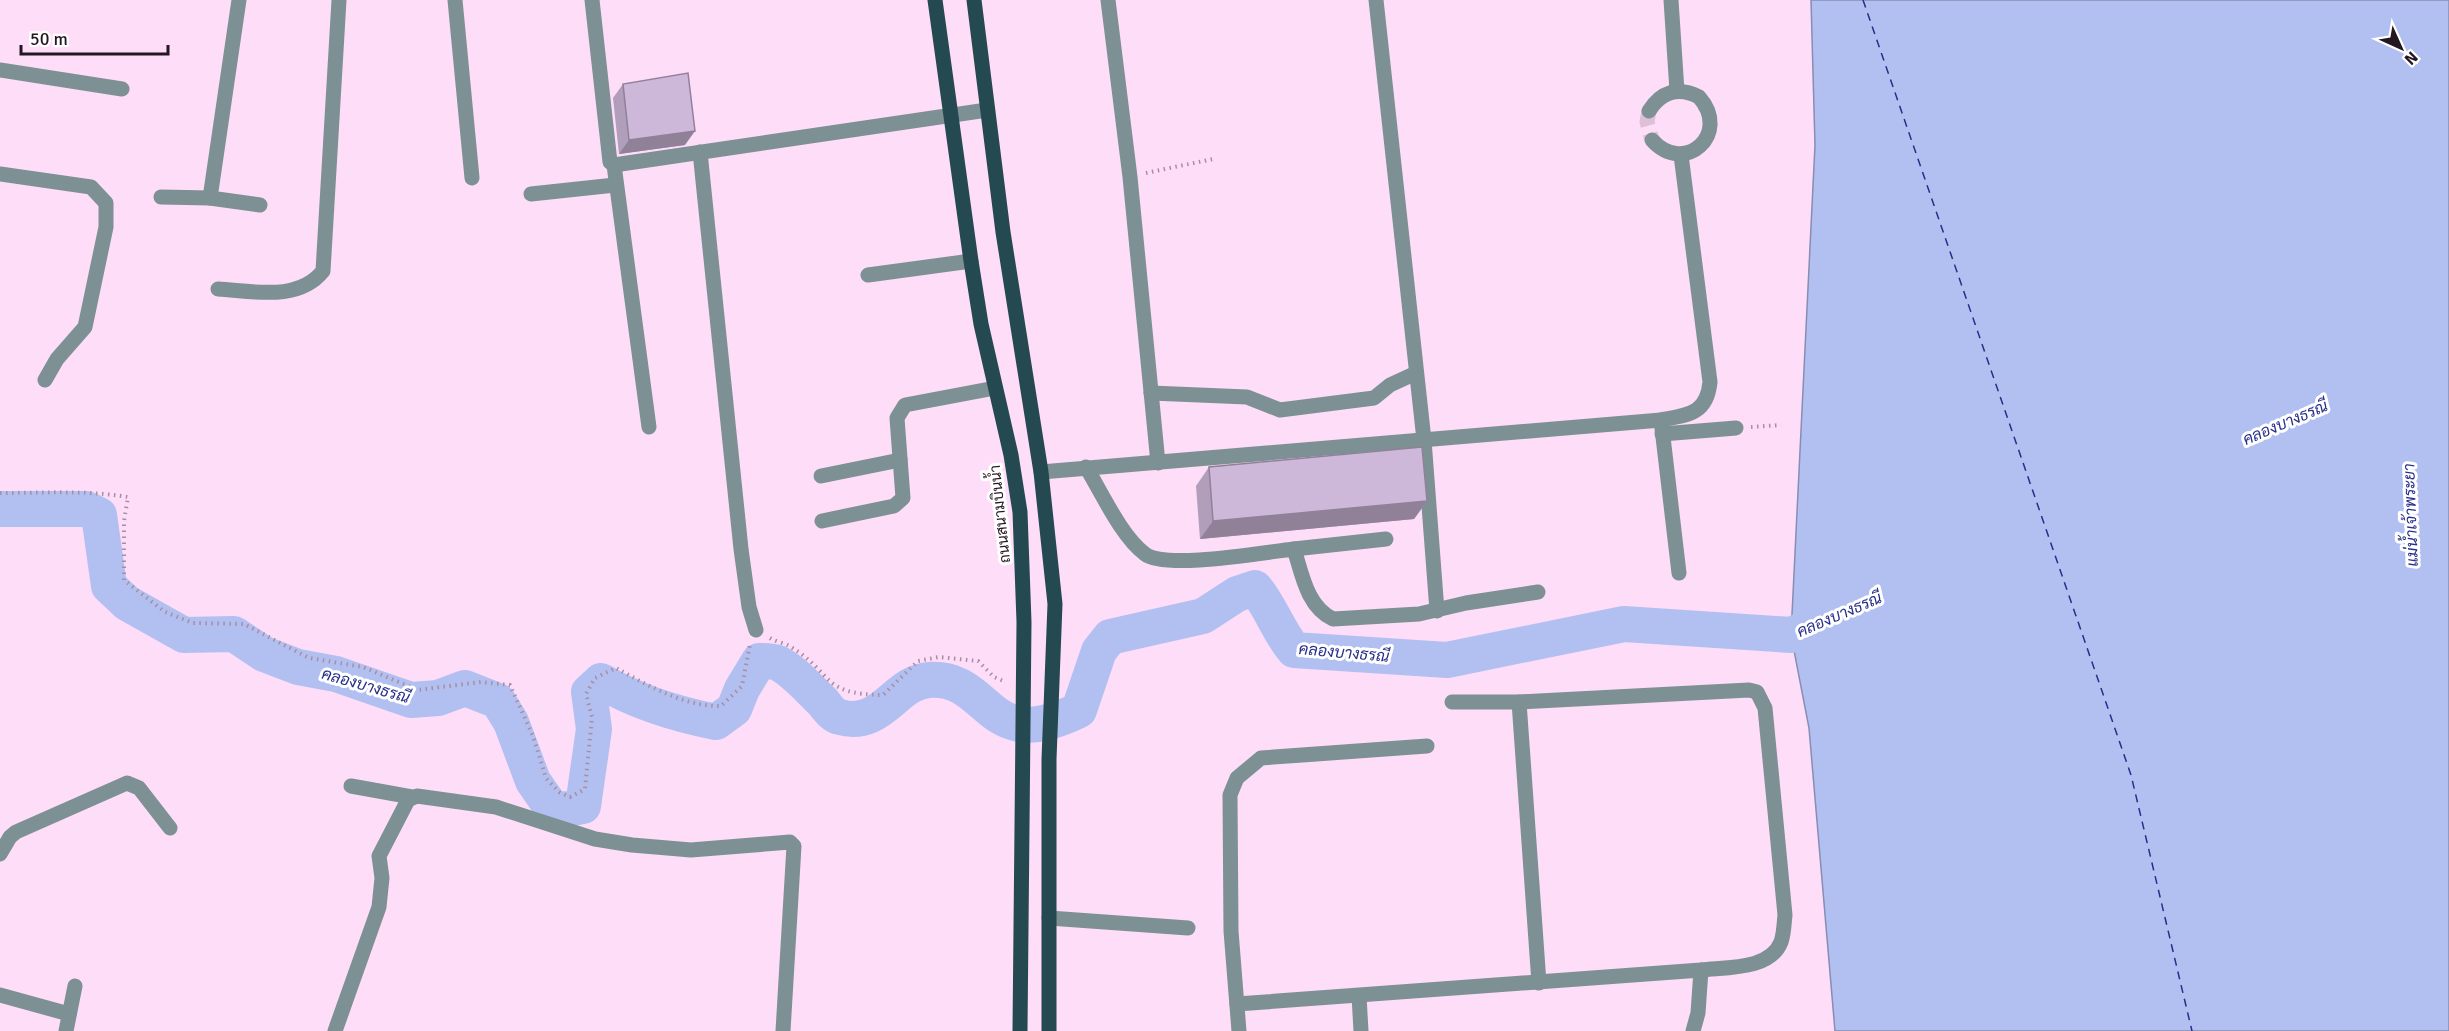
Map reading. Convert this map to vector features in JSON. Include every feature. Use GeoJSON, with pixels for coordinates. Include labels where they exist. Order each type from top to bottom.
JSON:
{"type":"FeatureCollection","features":[{"type":"Feature","properties":{"kind":"main road","name":"ถนนสนามบินน้ำ"},"geometry":{"type":"LineString","coordinates":[[934,0],[948,116],[971,261],[995,388],[1011,455],[1020,512],[1024,568],[1020,1031]]}},
{"type":"Feature","properties":{"kind":"main road"},"geometry":{"type":"LineString","coordinates":[[974,0],[1015,313],[1041,472],[1055,604],[1049,759],[1049,1031]]}},
{"type":"Feature","properties":{"kind":"street"},"geometry":{"type":"LineString","coordinates":[[210,198],[239,0]]}},
{"type":"Feature","properties":{"kind":"street"},"geometry":{"type":"LineString","coordinates":[[218,289],[290,292],[314,282],[322,271],[339,0]]}},
{"type":"Feature","properties":{"kind":"street"},"geometry":{"type":"LineString","coordinates":[[455,0],[472,178]]}},
{"type":"Feature","properties":{"kind":"street"},"geometry":{"type":"LineString","coordinates":[[592,0],[610,162],[614,165],[649,426]]}},
{"type":"Feature","properties":{"kind":"street"},"geometry":{"type":"LineString","coordinates":[[1108,0],[1130,177],[1158,463]]}},
{"type":"Feature","properties":{"kind":"street"},"geometry":{"type":"LineString","coordinates":[[1376,0],[1424,440],[1437,611]]}},
{"type":"Feature","properties":{"kind":"street"},"geometry":{"type":"LineString","coordinates":[[1671,0],[1677,91]]}},
{"type":"Feature","properties":{"kind":"street"},"geometry":{"type":"LineString","coordinates":[[0,70],[122,89]]}},
{"type":"Feature","properties":{"kind":"street"},"geometry":{"type":"LineString","coordinates":[[1649,111],[1663,94],[1677,91],[1699,97],[1706,105],[1711,124],[1702,145],[1681,155],[1659,148],[1652,140]]}},
{"type":"Feature","properties":{"kind":"street"},"geometry":{"type":"LineString","coordinates":[[614,165],[987,110]]}},
{"type":"Feature","properties":{"kind":"street"},"geometry":{"type":"LineString","coordinates":[[700,152],[740,537],[749,607],[756,630]]}},
{"type":"Feature","properties":{"kind":"street"},"geometry":{"type":"LineString","coordinates":[[1661,427],[1699,409],[1708,397],[1710,382],[1681,155]]}},
{"type":"Feature","properties":{"kind":"street"},"geometry":{"type":"LineString","coordinates":[[0,174],[91,187],[106,203],[106,227],[86,327],[57,359],[45,380]]}},
{"type":"Feature","properties":{"kind":"street"},"geometry":{"type":"LineString","coordinates":[[531,194],[615,185]]}},
{"type":"Feature","properties":{"kind":"street"},"geometry":{"type":"LineString","coordinates":[[161,197],[210,198],[260,206]]}},
{"type":"Feature","properties":{"kind":"street"},"geometry":{"type":"LineString","coordinates":[[868,276],[971,261]]}},
{"type":"Feature","properties":{"kind":"street"},"geometry":{"type":"LineString","coordinates":[[1151,393],[1247,397],[1280,410],[1374,398],[1390,385],[1416,373]]}},
{"type":"Feature","properties":{"kind":"street"},"geometry":{"type":"LineString","coordinates":[[822,521],[894,506],[903,498],[897,418],[905,405],[995,388]]}},
{"type":"Feature","properties":{"kind":"street"},"geometry":{"type":"LineString","coordinates":[[1661,427],[1679,573]]}},
{"type":"Feature","properties":{"kind":"street"},"geometry":{"type":"LineString","coordinates":[[1041,472],[1424,440],[1661,427],[1736,428]]}},
{"type":"Feature","properties":{"kind":"street"},"geometry":{"type":"LineString","coordinates":[[821,476],[900,460]]}},
{"type":"Feature","properties":{"kind":"street"},"geometry":{"type":"LineString","coordinates":[[1086,467],[1134,543],[1155,560],[1170,562],[1386,539]]}},
{"type":"Feature","properties":{"kind":"street"},"geometry":{"type":"LineString","coordinates":[[1294,549],[1307,589],[1316,607],[1333,619],[1419,614],[1466,603],[1538,592]]}},
{"type":"Feature","properties":{"kind":"street"},"geometry":{"type":"LineString","coordinates":[[1237,1004],[1701,970],[1768,959],[1782,941],[1785,915],[1762,699],[1757,692],[1749,690],[1519,702],[1452,702]]}},
{"type":"Feature","properties":{"kind":"street"},"geometry":{"type":"LineString","coordinates":[[1519,702],[1539,983]]}},
{"type":"Feature","properties":{"kind":"street"},"geometry":{"type":"LineString","coordinates":[[1239,1031],[1231,931],[1230,807],[1230,795],[1237,778],[1249,765],[1261,758],[1426,746]]}},
{"type":"Feature","properties":{"kind":"street"},"geometry":{"type":"LineString","coordinates":[[0,854],[10,837],[16,832],[127,783],[139,788],[170,828]]}},
{"type":"Feature","properties":{"kind":"street"},"geometry":{"type":"LineString","coordinates":[[351,786],[412,797],[496,807],[612,842],[691,850],[790,842],[794,846],[793,880],[783,1031]]}},
{"type":"Feature","properties":{"kind":"street"},"geometry":{"type":"LineString","coordinates":[[335,1031],[379,907],[382,878],[379,856],[387,836],[412,797]]}},
{"type":"Feature","properties":{"kind":"street"},"geometry":{"type":"LineString","coordinates":[[1049,918],[1188,928]]}},
{"type":"Feature","properties":{"kind":"street"},"geometry":{"type":"LineString","coordinates":[[1693,1031],[1698,1013],[1701,970]]}},
{"type":"Feature","properties":{"kind":"street"},"geometry":{"type":"LineString","coordinates":[[66,1031],[75,986]]}},
{"type":"Feature","properties":{"kind":"street"},"geometry":{"type":"LineString","coordinates":[[0,994],[69,1014]]}},
{"type":"Feature","properties":{"kind":"street"},"geometry":{"type":"LineString","coordinates":[[1359,996],[1361,1031]]}},
{"type":"Feature","properties":{"kind":"path"},"geometry":{"type":"LineString","coordinates":[[1130,177],[1212,159]]}},
{"type":"Feature","properties":{"kind":"path"},"geometry":{"type":"LineString","coordinates":[[1736,428],[1782,425]]}},
{"type":"Feature","properties":{"kind":"path"},"geometry":{"type":"LineString","coordinates":[[0,493],[44,494],[74,490],[128,497],[124,520],[124,580],[165,612],[193,623],[244,624],[309,658],[363,667],[418,690],[481,682],[510,685],[533,736],[546,778],[559,792],[570,797],[585,789],[592,717],[586,694],[595,678],[616,668],[649,686],[686,700],[705,706],[721,706],[742,686],[748,649],[756,630],[791,647],[841,690],[862,696],[883,695],[918,661],[939,657],[978,661],[994,676],[1022,688]]}},
{"type":"Feature","properties":{"kind":"water","name":"แม่น้ำเจ้าพระยา"},"geometry":{"type":"Polygon","coordinates":[[[1811,0],[2449,0],[2449,1031],[1835,1031],[1809,728],[1791,635],[1815,145],[1811,0]]]}},
{"type":"Feature","properties":{"kind":"building"},"geometry":{"type":"Polygon","coordinates":[[[688,73],[695,131],[629,140],[623,84],[688,73]]]}},
{"type":"Feature","properties":{"kind":"building"},"geometry":{"type":"Polygon","coordinates":[[[1422,447],[1427,501],[1213,521],[1209,467],[1422,447]]]}},
{"type":"Feature","properties":{"kind":"waterway","name":"คลองบางธรณี"},"geometry":{"type":"LineString","coordinates":[[0,509],[87,509],[99,515],[109,586],[127,603],[184,635],[234,634],[264,654],[298,667],[336,674],[411,700],[438,698],[465,688],[498,701],[511,722],[533,781],[551,807],[564,810],[583,806],[594,729],[589,692],[601,681],[657,706],[716,722],[734,709],[742,689],[759,661],[771,661],[790,671],[840,717],[854,719],[867,717],[907,688],[929,680],[950,682],[966,690],[1007,720],[1024,725],[1048,722],[1079,710],[1099,651],[1110,637],[1203,616],[1237,594],[1255,588],[1294,650],[1447,660],[1624,624],[1791,635],[1837,615]]}},
{"type":"Feature","properties":{"kind":"ferry route"},"geometry":{"type":"LineString","coordinates":[[1863,0],[2131,775],[2192,1031]]}},
{"type":"Feature","properties":{"kind":"tunnel"},"geometry":{"type":"LineString","coordinates":[[1649,111],[1647,122],[1652,140]]}}]}
